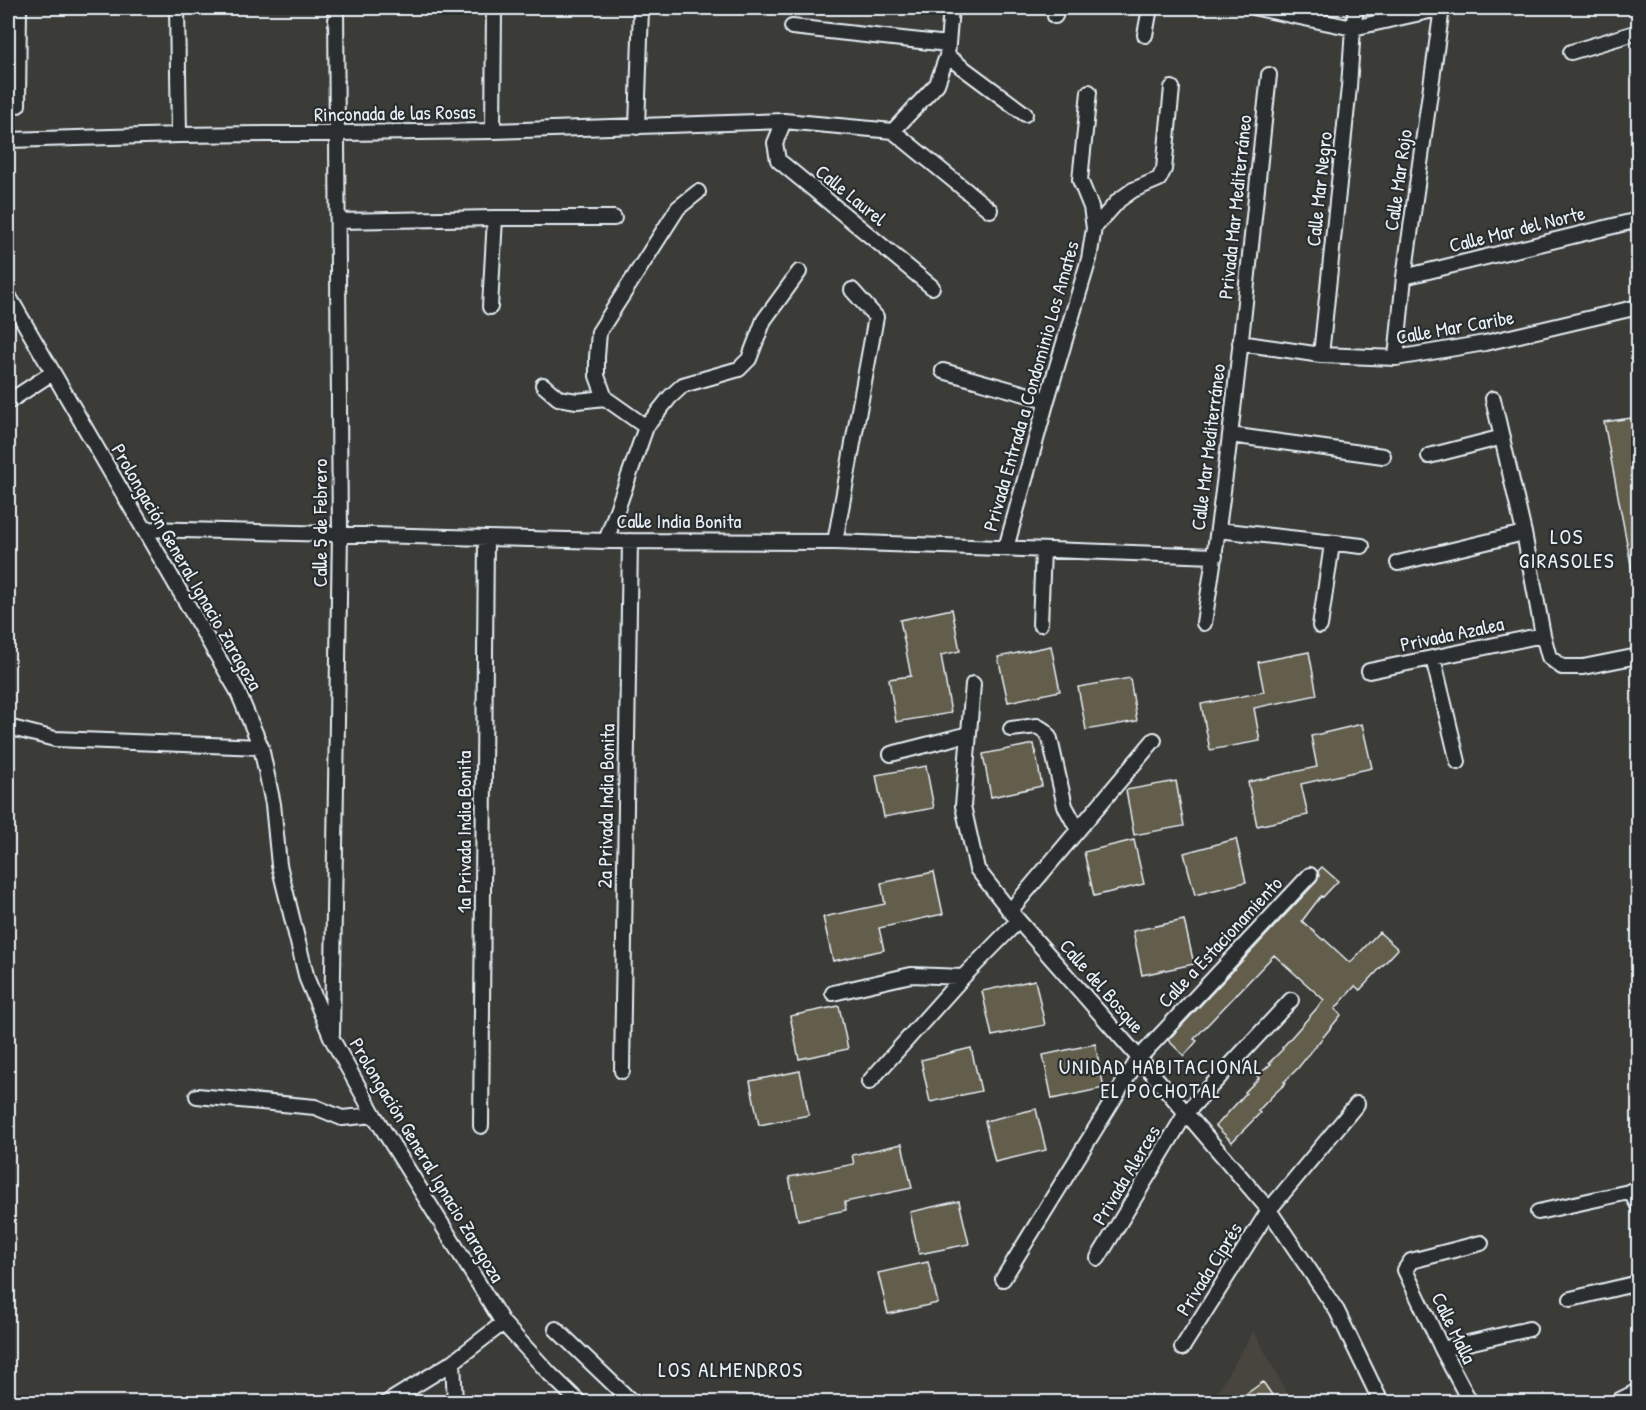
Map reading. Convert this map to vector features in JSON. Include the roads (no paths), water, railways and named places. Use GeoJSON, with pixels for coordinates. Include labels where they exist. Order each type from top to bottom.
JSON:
{"type":"FeatureCollection","features":[{"type":"Feature","properties":{"kind":"street"},"geometry":{"type":"LineString","coordinates":[[18,105],[19,8]]}},
{"type":"Feature","properties":{"kind":"street"},"geometry":{"type":"LineString","coordinates":[[177,8],[179,135]]}},
{"type":"Feature","properties":{"kind":"street","name":"Calle 5 de Febrero"},"geometry":{"type":"LineString","coordinates":[[332,1039],[340,534],[336,8]]}},
{"type":"Feature","properties":{"kind":"street"},"geometry":{"type":"LineString","coordinates":[[494,8],[494,131]]}},
{"type":"Feature","properties":{"kind":"street"},"geometry":{"type":"LineString","coordinates":[[637,127],[641,8]]}},
{"type":"Feature","properties":{"kind":"street"},"geometry":{"type":"LineString","coordinates":[[951,8],[947,50],[937,84],[893,131],[990,210]]}},
{"type":"Feature","properties":{"kind":"street"},"geometry":{"type":"LineString","coordinates":[[1145,35],[1150,8]]}},
{"type":"Feature","properties":{"kind":"street"},"geometry":{"type":"LineString","coordinates":[[1257,8],[1353,28],[1442,8]]}},
{"type":"Feature","properties":{"kind":"street","name":"Calle Mar Negro"},"geometry":{"type":"LineString","coordinates":[[1320,355],[1356,8]]}},
{"type":"Feature","properties":{"kind":"street","name":"Calle Mar Rojo"},"geometry":{"type":"LineString","coordinates":[[1396,358],[1404,277],[1442,8]]}},
{"type":"Feature","properties":{"kind":"street"},"geometry":{"type":"LineString","coordinates":[[792,27],[947,50],[1025,114]]}},
{"type":"Feature","properties":{"kind":"street"},"geometry":{"type":"LineString","coordinates":[[1571,52],[1638,32]]}},
{"type":"Feature","properties":{"kind":"street","name":"Privada Mar Mediterráneo"},"geometry":{"type":"LineString","coordinates":[[1240,343],[1269,75]]}},
{"type":"Feature","properties":{"kind":"street"},"geometry":{"type":"LineString","coordinates":[[1094,228],[1119,200],[1133,190],[1159,180],[1164,169],[1172,88]]}},
{"type":"Feature","properties":{"kind":"street","name":"Privada Entrada a Condominio Los Amates"},"geometry":{"type":"LineString","coordinates":[[1006,548],[1089,259],[1094,228],[1091,207],[1080,180],[1089,92]]}},
{"type":"Feature","properties":{"kind":"street","name":"Rinconada de las Rosas"},"geometry":{"type":"LineString","coordinates":[[8,140],[179,135],[494,131],[784,121],[893,131]]}},
{"type":"Feature","properties":{"kind":"street","name":"Calle Laurel"},"geometry":{"type":"LineString","coordinates":[[784,121],[775,142],[778,160],[932,286]]}},
{"type":"Feature","properties":{"kind":"street"},"geometry":{"type":"LineString","coordinates":[[646,427],[604,398],[597,376],[599,332],[678,208],[698,192]]}},
{"type":"Feature","properties":{"kind":"street"},"geometry":{"type":"LineString","coordinates":[[490,307],[495,218]]}},
{"type":"Feature","properties":{"kind":"street"},"geometry":{"type":"LineString","coordinates":[[338,221],[614,218]]}},
{"type":"Feature","properties":{"kind":"street","name":"Calle Mar del Norte"},"geometry":{"type":"LineString","coordinates":[[1404,277],[1638,220]]}},
{"type":"Feature","properties":{"kind":"street"},"geometry":{"type":"LineString","coordinates":[[606,541],[646,427],[670,397],[683,385],[739,369],[748,359],[764,320],[799,272]]}},
{"type":"Feature","properties":{"kind":"street"},"geometry":{"type":"LineString","coordinates":[[835,542],[876,317],[852,290]]}},
{"type":"Feature","properties":{"kind":"street","name":"Prolongación General Ignacio Zaragoza"},"geometry":{"type":"LineString","coordinates":[[8,295],[237,690],[261,747],[273,804],[279,865],[304,968],[332,1039],[374,1115],[503,1323],[579,1402]]}},
{"type":"Feature","properties":{"kind":"street","name":"Calle Mar Caribe"},"geometry":{"type":"LineString","coordinates":[[1240,343],[1320,355],[1396,358],[1485,344],[1638,307]]}},
{"type":"Feature","properties":{"kind":"street","name":"Calle Mar Mediterráneo"},"geometry":{"type":"LineString","coordinates":[[1215,556],[1240,343]]}},
{"type":"Feature","properties":{"kind":"street"},"geometry":{"type":"LineString","coordinates":[[943,370],[1047,400]]}},
{"type":"Feature","properties":{"kind":"street"},"geometry":{"type":"LineString","coordinates":[[8,402],[52,373]]}},
{"type":"Feature","properties":{"kind":"street"},"geometry":{"type":"LineString","coordinates":[[543,385],[558,398],[577,401],[604,398]]}},
{"type":"Feature","properties":{"kind":"street"},"geometry":{"type":"LineString","coordinates":[[1493,399],[1524,533],[1549,657],[1562,667],[1583,667],[1638,656]]}},
{"type":"Feature","properties":{"kind":"street"},"geometry":{"type":"LineString","coordinates":[[1230,435],[1383,456]]}},
{"type":"Feature","properties":{"kind":"street"},"geometry":{"type":"LineString","coordinates":[[1429,456],[1503,437]]}},
{"type":"Feature","properties":{"kind":"street","name":"Calle India Bonita"},"geometry":{"type":"LineString","coordinates":[[144,529],[606,541],[835,542],[1215,556]]}},
{"type":"Feature","properties":{"kind":"street"},"geometry":{"type":"LineString","coordinates":[[1218,530],[1362,546]]}},
{"type":"Feature","properties":{"kind":"street"},"geometry":{"type":"LineString","coordinates":[[1398,563],[1524,533]]}},
{"type":"Feature","properties":{"kind":"street","name":"1a Privada India Bonita"},"geometry":{"type":"LineString","coordinates":[[481,1125],[486,538]]}},
{"type":"Feature","properties":{"kind":"street","name":"2a Privada India Bonita"},"geometry":{"type":"LineString","coordinates":[[622,1071],[630,541]]}},
{"type":"Feature","properties":{"kind":"street"},"geometry":{"type":"LineString","coordinates":[[1320,626],[1332,544]]}},
{"type":"Feature","properties":{"kind":"street"},"geometry":{"type":"LineString","coordinates":[[1040,624],[1043,550]]}},
{"type":"Feature","properties":{"kind":"street"},"geometry":{"type":"LineString","coordinates":[[1204,623],[1215,556]]}},
{"type":"Feature","properties":{"kind":"street","name":"Privada Azalea"},"geometry":{"type":"LineString","coordinates":[[1368,671],[1543,636]]}},
{"type":"Feature","properties":{"kind":"street"},"geometry":{"type":"LineString","coordinates":[[1433,658],[1458,762]]}},
{"type":"Feature","properties":{"kind":"street","name":"Calle del Bosque"},"geometry":{"type":"LineString","coordinates":[[973,684],[963,806],[977,869],[1014,916],[1269,1210],[1337,1311],[1381,1402]]}},
{"type":"Feature","properties":{"kind":"street"},"geometry":{"type":"LineString","coordinates":[[1011,729],[1037,726],[1045,731],[1050,739],[1065,806],[1078,830]]}},
{"type":"Feature","properties":{"kind":"street"},"geometry":{"type":"LineString","coordinates":[[8,727],[55,739],[261,747]]}},
{"type":"Feature","properties":{"kind":"street"},"geometry":{"type":"LineString","coordinates":[[891,754],[969,734]]}},
{"type":"Feature","properties":{"kind":"street"},"geometry":{"type":"LineString","coordinates":[[869,1082],[963,977],[1014,916],[1078,830],[1155,740]]}},
{"type":"Feature","properties":{"kind":"street","name":"Calle a Estacionamiento"},"geometry":{"type":"LineString","coordinates":[[1003,1279],[1139,1058],[1310,874]]}},
{"type":"Feature","properties":{"kind":"street"},"geometry":{"type":"LineString","coordinates":[[833,993],[910,975],[963,977]]}},
{"type":"Feature","properties":{"kind":"street","name":"Privada Alerces"},"geometry":{"type":"LineString","coordinates":[[1098,1258],[1186,1113],[1292,1000]]}},
{"type":"Feature","properties":{"kind":"street"},"geometry":{"type":"LineString","coordinates":[[197,1096],[315,1107],[342,1118],[374,1115]]}},
{"type":"Feature","properties":{"kind":"street","name":"Privada Ciprés"},"geometry":{"type":"LineString","coordinates":[[1182,1348],[1269,1210],[1357,1104]]}},
{"type":"Feature","properties":{"kind":"street"},"geometry":{"type":"LineString","coordinates":[[1538,1212],[1634,1190],[1638,1205]]}},
{"type":"Feature","properties":{"kind":"street","name":"Calle Malla"},"geometry":{"type":"LineString","coordinates":[[1470,1402],[1442,1349],[1406,1270],[1411,1261],[1481,1243]]}},
{"type":"Feature","properties":{"kind":"street"},"geometry":{"type":"LineString","coordinates":[[1571,1299],[1638,1283]]}},
{"type":"Feature","properties":{"kind":"street"},"geometry":{"type":"LineString","coordinates":[[388,1402],[453,1362],[503,1323]]}},
{"type":"Feature","properties":{"kind":"street"},"geometry":{"type":"LineString","coordinates":[[556,1329],[632,1402]]}},
{"type":"Feature","properties":{"kind":"street"},"geometry":{"type":"LineString","coordinates":[[1442,1349],[1528,1329]]}},
{"type":"Feature","properties":{"kind":"street"},"geometry":{"type":"LineString","coordinates":[[453,1362],[455,1402]]}},
{"type":"Feature","properties":{"kind":"street"},"geometry":{"type":"LineString","coordinates":[[1620,1402],[1638,1392]]}},
{"type":"Feature","properties":{"kind":"district","name":"LOS GIRASOLES"},"geometry":{"type":"Point","coordinates":[1567,549]}},
{"type":"Feature","properties":{"kind":"district","name":"UNIDAD HABITACIONAL EL POCHOTAL"},"geometry":{"type":"Point","coordinates":[1161,1079]}},
{"type":"Feature","properties":{"kind":"district","name":"LOS ALMENDROS"},"geometry":{"type":"Point","coordinates":[731,1370]}}]}
